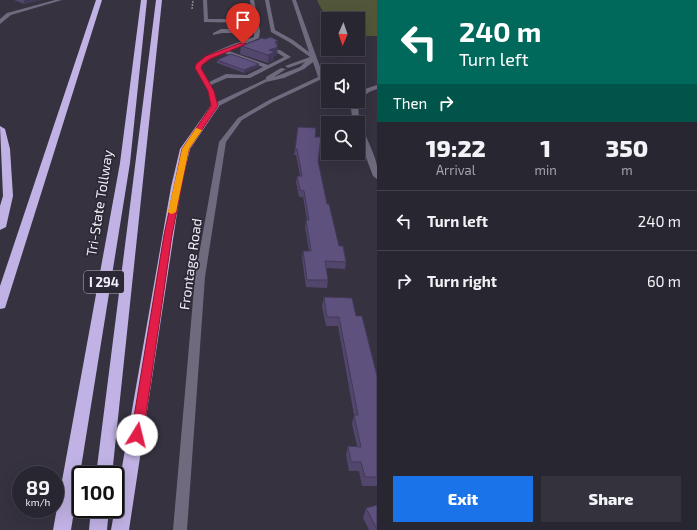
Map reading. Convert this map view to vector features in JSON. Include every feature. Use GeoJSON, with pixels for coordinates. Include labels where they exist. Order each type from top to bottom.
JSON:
{"type":"FeatureCollection","features":[{"type":"Feature","properties":{"kind":"highway"},"geometry":{"type":"LineString","coordinates":[[0,305],[99,0]]}},
{"type":"Feature","properties":{"kind":"highway","name":"Tri-State Tollway"},"geometry":{"type":"LineString","coordinates":[[62,530],[125,163],[144,0]]}},
{"type":"Feature","properties":{"kind":"highway","name":"I 294"},"geometry":{"type":"LineString","coordinates":[[105,466],[159,0]]}},
{"type":"Feature","properties":{"kind":"highway"},"geometry":{"type":"LineString","coordinates":[[120,530],[176,187],[185,149],[214,106]]}},
{"type":"Feature","properties":{"kind":"highway"},"geometry":{"type":"LineString","coordinates":[[0,129],[5,149],[8,196],[0,227]]}},
{"type":"Feature","properties":{"kind":"highway"},"geometry":{"type":"LineString","coordinates":[[98,530],[99,518]]}},
{"type":"Feature","properties":{"kind":"street"},"geometry":{"type":"LineString","coordinates":[[365,92],[367,90],[377,87]]}},
{"type":"Feature","properties":{"kind":"street"},"geometry":{"type":"LineString","coordinates":[[365,144],[377,176]]}},
{"type":"Feature","properties":{"kind":"lane"},"geometry":{"type":"LineString","coordinates":[[0,22],[9,14],[44,1],[60,0]]}},
{"type":"Feature","properties":{"kind":"lane"},"geometry":{"type":"LineString","coordinates":[[205,0],[206,21],[255,21]]}},
{"type":"Feature","properties":{"kind":"lane"},"geometry":{"type":"LineString","coordinates":[[252,0],[257,34],[263,42]]}},
{"type":"Feature","properties":{"kind":"lane"},"geometry":{"type":"LineString","coordinates":[[267,0],[273,31],[291,41],[314,58]]}},
{"type":"Feature","properties":{"kind":"lane"},"geometry":{"type":"LineString","coordinates":[[294,0],[314,58]]}},
{"type":"Feature","properties":{"kind":"lane"},"geometry":{"type":"LineString","coordinates":[[4,9],[9,14]]}},
{"type":"Feature","properties":{"kind":"lane"},"geometry":{"type":"LineString","coordinates":[[215,34],[221,31],[257,34]]}},
{"type":"Feature","properties":{"kind":"lane"},"geometry":{"type":"LineString","coordinates":[[257,34],[225,51],[202,60],[199,64],[198,68],[211,91],[214,106],[264,81],[282,77],[302,68],[314,58]]}},
{"type":"Feature","properties":{"kind":"lane"},"geometry":{"type":"LineString","coordinates":[[225,51],[268,68]]}},
{"type":"Feature","properties":{"kind":"lane"},"geometry":{"type":"LineString","coordinates":[[207,85],[226,76],[248,76],[288,58],[278,51]]}},
{"type":"Feature","properties":{"kind":"lane"},"geometry":{"type":"LineString","coordinates":[[264,81],[272,74],[296,62],[314,58]]}},
{"type":"Feature","properties":{"kind":"lane","name":"Frontage Road"},"geometry":{"type":"LineString","coordinates":[[180,530],[200,277],[223,142],[240,119],[271,101],[321,78],[314,58]]}},
{"type":"Feature","properties":{"kind":"path"},"geometry":{"type":"LineString","coordinates":[[192,9],[193,0]]}},
{"type":"Feature","properties":{"kind":"green space"},"geometry":{"type":"Polygon","coordinates":[[[317,0],[377,0],[377,36],[365,36],[365,12],[323,12],[317,0]]]}},
{"type":"Feature","properties":{"kind":"building"},"geometry":{"type":"Polygon","coordinates":[[[271,37],[278,41],[275,42],[278,47],[269,50],[275,52],[268,55],[241,46],[262,38],[265,39],[271,37]]]}},
{"type":"Feature","properties":{"kind":"building"},"geometry":{"type":"Polygon","coordinates":[[[231,54],[259,64],[244,70],[217,60],[231,54]]]}},
{"type":"Feature","properties":{"kind":"building"},"geometry":{"type":"Polygon","coordinates":[[[298,127],[316,128],[315,137],[321,137],[318,161],[327,204],[329,204],[339,246],[343,246],[346,262],[325,261],[328,280],[307,280],[303,251],[311,251],[306,220],[309,220],[304,191],[300,190],[297,176],[302,176],[297,149],[295,149],[298,127]]]}},
{"type":"Feature","properties":{"kind":"building"},"geometry":{"type":"Polygon","coordinates":[[[324,297],[352,298],[356,316],[362,316],[377,376],[377,477],[365,477],[361,462],[351,462],[348,446],[361,447],[354,415],[358,415],[339,317],[327,317],[324,297]]]}},
{"type":"Feature","properties":{"kind":"building"},"geometry":{"type":"Polygon","coordinates":[[[377,505],[377,529],[366,508],[377,505]]]}},
{"type":"Feature","properties":{"kind":"slow traffic"},"geometry":{"type":"LineString","coordinates":[[172,212],[185,149],[198,130]]}},
{"type":"Feature","properties":{"kind":"route"},"geometry":{"type":"LineString","coordinates":[[137,435],[176,187],[185,149],[214,106],[211,91],[198,68],[199,64],[202,60],[208,57],[243,44]]}}]}
